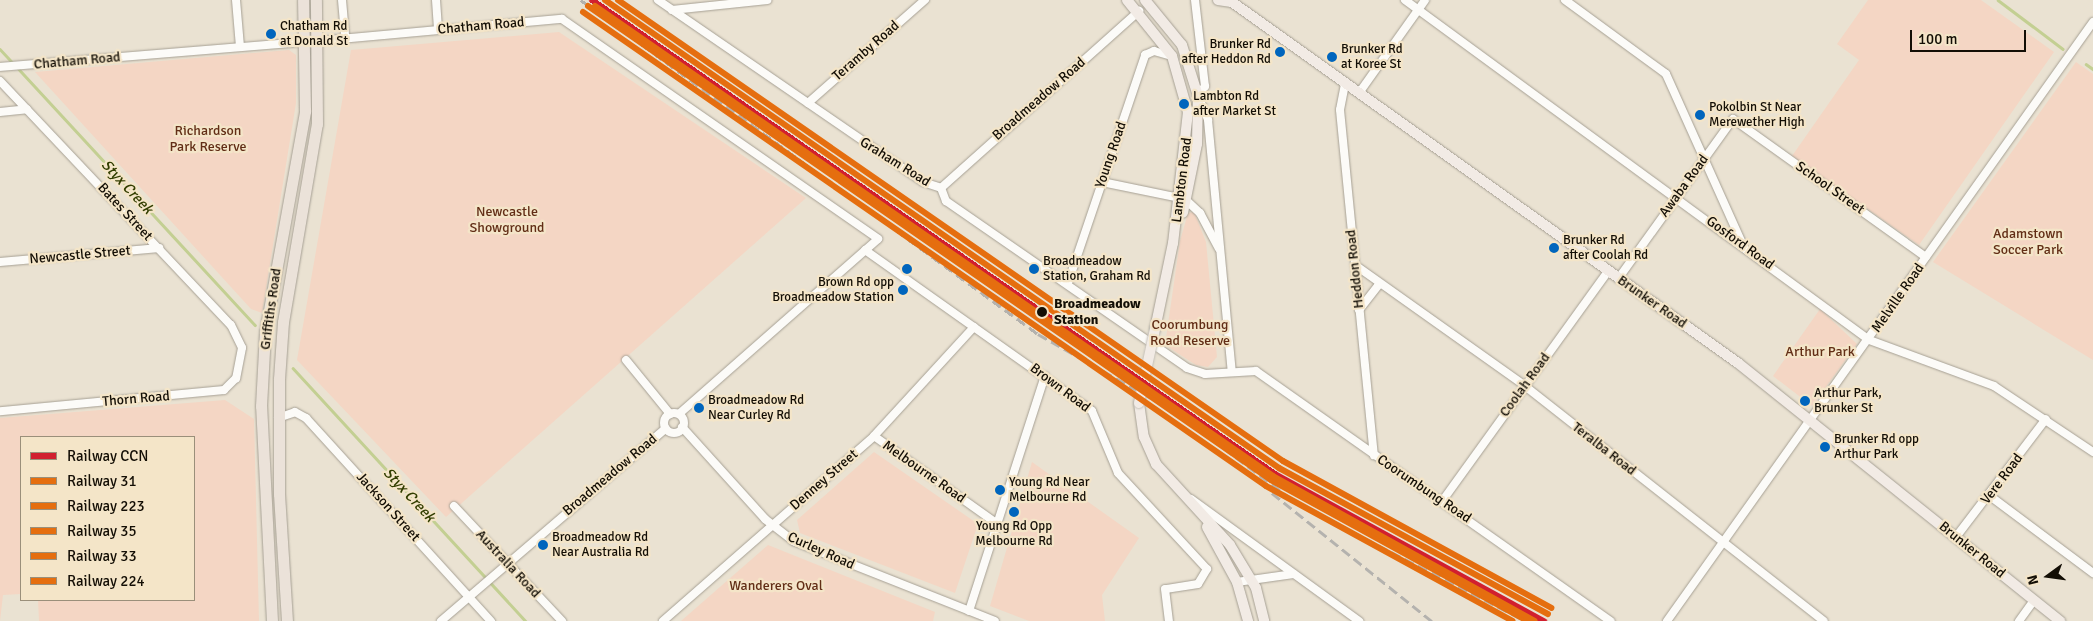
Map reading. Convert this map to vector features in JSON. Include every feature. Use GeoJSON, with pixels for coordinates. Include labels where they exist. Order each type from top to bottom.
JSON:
{"type":"FeatureCollection","features":[{"type":"Feature","properties":{"kind":"highway","name":"Griffiths Road"},"geometry":{"type":"LineString","coordinates":[[272,621],[262,443],[265,332],[302,143],[305,42],[303,0]]}},
{"type":"Feature","properties":{"kind":"highway","name":"Griffiths Road"},"geometry":{"type":"LineString","coordinates":[[287,621],[278,418],[279,379],[283,322],[317,124],[318,41],[316,0]]}},
{"type":"Feature","properties":{"kind":"highway","name":"Chatham Road"},"geometry":{"type":"LineString","coordinates":[[305,42],[318,41]]}},
{"type":"Feature","properties":{"kind":"highway"},"geometry":{"type":"LineString","coordinates":[[267,320],[283,322]]}},
{"type":"Feature","properties":{"kind":"main road","name":"Lambton Road"},"geometry":{"type":"LineString","coordinates":[[1127,0],[1139,10],[1172,56],[1188,112],[1183,200]]}},
{"type":"Feature","properties":{"kind":"main road","name":"Brunker Road"},"geometry":{"type":"LineString","coordinates":[[1218,0],[1229,1],[1608,271],[1811,421],[2060,621]]}},
{"type":"Feature","properties":{"kind":"main road","name":"Lambton Road"},"geometry":{"type":"LineString","coordinates":[[1150,1],[1182,45],[1198,96],[1197,144],[1173,243],[1139,403],[1147,446],[1178,492],[1203,520],[1230,545],[1251,579],[1264,621]]}},
{"type":"Feature","properties":{"kind":"main road"},"geometry":{"type":"LineString","coordinates":[[1139,10],[1150,1]]}},
{"type":"Feature","properties":{"kind":"main road","name":"Lambton Road"},"geometry":{"type":"LineString","coordinates":[[1203,520],[1237,582],[1248,621]]}},
{"type":"Feature","properties":{"kind":"street"},"geometry":{"type":"LineString","coordinates":[[236,0],[240,47]]}},
{"type":"Feature","properties":{"kind":"street"},"geometry":{"type":"LineString","coordinates":[[342,0],[345,38]]}},
{"type":"Feature","properties":{"kind":"street"},"geometry":{"type":"LineString","coordinates":[[436,0],[438,30]]}},
{"type":"Feature","properties":{"kind":"street","name":"Graham Road"},"geometry":{"type":"LineString","coordinates":[[658,0],[923,182],[941,188],[946,201],[1068,283],[1187,368],[1205,374],[1232,372]]}},
{"type":"Feature","properties":{"kind":"street"},"geometry":{"type":"LineString","coordinates":[[672,10],[766,0]]}},
{"type":"Feature","properties":{"kind":"street","name":"Teramby Road"},"geometry":{"type":"LineString","coordinates":[[808,103],[925,0]]}},
{"type":"Feature","properties":{"kind":"street","name":"Lambton Road"},"geometry":{"type":"LineString","coordinates":[[1194,0],[1205,86],[1198,96],[1208,120],[1232,372]]}},
{"type":"Feature","properties":{"kind":"street","name":"Gosford Road"},"geometry":{"type":"LineString","coordinates":[[1405,0],[1743,245],[1869,340],[1994,386],[2093,452]]}},
{"type":"Feature","properties":{"kind":"street"},"geometry":{"type":"LineString","coordinates":[[1359,93],[1425,0]]}},
{"type":"Feature","properties":{"kind":"street"},"geometry":{"type":"LineString","coordinates":[[1565,0],[1666,74],[1706,156],[1743,245]]}},
{"type":"Feature","properties":{"kind":"street","name":"Broadmeadow Road"},"geometry":{"type":"LineString","coordinates":[[941,188],[1139,10]]}},
{"type":"Feature","properties":{"kind":"street","name":"Chatham Road"},"geometry":{"type":"LineString","coordinates":[[318,41],[562,19],[878,239],[865,250]]}},
{"type":"Feature","properties":{"kind":"street","name":"Melville Road"},"geometry":{"type":"LineString","coordinates":[[1667,621],[1725,544],[2093,22]]}},
{"type":"Feature","properties":{"kind":"street","name":"Chatham Road"},"geometry":{"type":"LineString","coordinates":[[0,67],[305,42]]}},
{"type":"Feature","properties":{"kind":"street","name":"Young Road"},"geometry":{"type":"LineString","coordinates":[[1068,283],[1145,55],[1154,51],[1172,56]]}},
{"type":"Feature","properties":{"kind":"street","name":"Bates Street"},"geometry":{"type":"LineString","coordinates":[[0,81],[231,325],[242,348]]}},
{"type":"Feature","properties":{"kind":"street","name":"Heddon Road"},"geometry":{"type":"LineString","coordinates":[[1344,84],[1340,110],[1374,455]]}},
{"type":"Feature","properties":{"kind":"street"},"geometry":{"type":"LineString","coordinates":[[0,112],[27,109]]}},
{"type":"Feature","properties":{"kind":"street","name":"Awaba Road"},"geometry":{"type":"LineString","coordinates":[[1618,279],[1733,119]]}},
{"type":"Feature","properties":{"kind":"street","name":"School Street"},"geometry":{"type":"LineString","coordinates":[[1733,119],[1926,257]]}},
{"type":"Feature","properties":{"kind":"street"},"geometry":{"type":"LineString","coordinates":[[1102,182],[1183,200]]}},
{"type":"Feature","properties":{"kind":"street","name":"Lambton Road"},"geometry":{"type":"LineString","coordinates":[[1183,200],[1200,213],[1221,252]]}},
{"type":"Feature","properties":{"kind":"street","name":"Newcastle Street"},"geometry":{"type":"LineString","coordinates":[[0,262],[159,248]]}},
{"type":"Feature","properties":{"kind":"street"},"geometry":{"type":"LineString","coordinates":[[626,360],[674,414],[682,427],[674,432],[666,428],[665,420],[674,414],[865,250]]}},
{"type":"Feature","properties":{"kind":"street","name":"Brown Road"},"geometry":{"type":"LineString","coordinates":[[865,250],[1092,411],[1118,474],[1207,569],[1198,584],[1165,589],[1169,621]]}},
{"type":"Feature","properties":{"kind":"street","name":"Teralba Road"},"geometry":{"type":"LineString","coordinates":[[1355,265],[1379,284],[1525,386],[1824,621]]}},
{"type":"Feature","properties":{"kind":"street","name":"Coolah Road"},"geometry":{"type":"LineString","coordinates":[[1443,500],[1608,271]]}},
{"type":"Feature","properties":{"kind":"street"},"geometry":{"type":"LineString","coordinates":[[1360,310],[1379,284]]}},
{"type":"Feature","properties":{"kind":"street","name":"Denney Street"},"geometry":{"type":"LineString","coordinates":[[663,621],[874,436],[974,327]]}},
{"type":"Feature","properties":{"kind":"street","name":"Thorn Road"},"geometry":{"type":"LineString","coordinates":[[0,410],[224,390],[236,378],[242,348]]}},
{"type":"Feature","properties":{"kind":"street","name":"Coorumbung Road"},"geometry":{"type":"LineString","coordinates":[[1232,372],[1256,371],[1374,455],[1443,500],[1612,621]]}},
{"type":"Feature","properties":{"kind":"street"},"geometry":{"type":"LineString","coordinates":[[969,611],[999,525],[1045,376]]}},
{"type":"Feature","properties":{"kind":"street","name":"Jackson Street"},"geometry":{"type":"LineString","coordinates":[[278,418],[298,413],[314,425],[491,621]]}},
{"type":"Feature","properties":{"kind":"street","name":"Vere Road"},"geometry":{"type":"LineString","coordinates":[[1956,538],[1990,496],[2046,420]]}},
{"type":"Feature","properties":{"kind":"street","name":"Curley Road"},"geometry":{"type":"LineString","coordinates":[[682,427],[772,526],[801,545],[995,621]]}},
{"type":"Feature","properties":{"kind":"street","name":"Broadmeadow Road"},"geometry":{"type":"LineString","coordinates":[[441,621],[666,428]]}},
{"type":"Feature","properties":{"kind":"street","name":"Melbourne Road"},"geometry":{"type":"LineString","coordinates":[[874,436],[999,525]]}},
{"type":"Feature","properties":{"kind":"street"},"geometry":{"type":"LineString","coordinates":[[1178,492],[1206,508],[1359,621]]}},
{"type":"Feature","properties":{"kind":"street"},"geometry":{"type":"LineString","coordinates":[[1990,496],[2093,573]]}},
{"type":"Feature","properties":{"kind":"street","name":"Australia Road"},"geometry":{"type":"LineString","coordinates":[[454,506],[506,564],[562,621]]}},
{"type":"Feature","properties":{"kind":"street"},"geometry":{"type":"LineString","coordinates":[[1237,582],[1293,574]]}},
{"type":"Feature","properties":{"kind":"street"},"geometry":{"type":"LineString","coordinates":[[2018,621],[2034,600]]}},
{"type":"Feature","properties":{"kind":"green space"},"geometry":{"type":"Polygon","coordinates":[[[1868,0],[1981,0],[2054,52],[1919,245],[1792,156],[1859,60],[1837,44],[1868,0]]]}},
{"type":"Feature","properties":{"kind":"green space","name":"Newcastle Showground"},"geometry":{"type":"Polygon","coordinates":[[[559,32],[806,198],[446,517],[297,360],[351,50],[559,32]]]}},
{"type":"Feature","properties":{"kind":"green space","name":"Richardson Park Reserve"},"geometry":{"type":"Polygon","coordinates":[[[289,50],[296,55],[296,103],[262,313],[251,309],[35,72],[289,50]]]}},
{"type":"Feature","properties":{"kind":"green space","name":"Adamstown Soccer Park"},"geometry":{"type":"Polygon","coordinates":[[[2076,62],[2093,74],[2093,360],[1933,262],[2076,62]]]}},
{"type":"Feature","properties":{"kind":"green space","name":"Coorumbung Road Reserve"},"geometry":{"type":"Polygon","coordinates":[[[1194,212],[1206,242],[1217,357],[1208,367],[1196,365],[1165,345],[1180,241],[1188,213],[1194,212]]]}},
{"type":"Feature","properties":{"kind":"green space","name":"Arthur Park"},"geometry":{"type":"Polygon","coordinates":[[[1820,309],[1857,344],[1812,406],[1773,376],[1820,309]]]}},
{"type":"Feature","properties":{"kind":"green space"},"geometry":{"type":"Polygon","coordinates":[[[225,400],[254,419],[259,621],[39,621],[38,601],[195,601],[195,436],[20,436],[20,594],[3,595],[0,621],[0,418],[225,400]]]}},
{"type":"Feature","properties":{"kind":"green space"},"geometry":{"type":"Polygon","coordinates":[[[874,452],[978,524],[955,593],[800,533],[797,520],[874,452]]]}},
{"type":"Feature","properties":{"kind":"green space"},"geometry":{"type":"Polygon","coordinates":[[[1032,462],[1139,538],[1102,595],[1105,621],[1029,621],[990,606],[1032,462]]]}},
{"type":"Feature","properties":{"kind":"green space","name":"Wanderers Oval"},"geometry":{"type":"Polygon","coordinates":[[[768,545],[935,612],[933,621],[681,621],[768,545]]]}},
{"type":"Feature","properties":{"kind":"waterway"},"geometry":{"type":"LineString","coordinates":[[1998,0],[2063,49]]}},
{"type":"Feature","properties":{"kind":"waterway","name":"Styx Creek"},"geometry":{"type":"LineString","coordinates":[[0,49],[13,63]]}},
{"type":"Feature","properties":{"kind":"waterway"},"geometry":{"type":"LineString","coordinates":[[2086,64],[2093,69]]}},
{"type":"Feature","properties":{"kind":"waterway","name":"Styx Creek"},"geometry":{"type":"LineString","coordinates":[[17,67],[255,325]]}},
{"type":"Feature","properties":{"kind":"waterway","name":"Styx Creek"},"geometry":{"type":"LineString","coordinates":[[293,368],[526,621]]}},
{"type":"Feature","properties":{"kind":"railway"},"geometry":{"type":"LineString","coordinates":[[581,0],[1038,334],[1176,412],[1298,504],[1526,621]]}},
{"type":"Feature","properties":{"kind":"railway"},"geometry":{"type":"LineString","coordinates":[[1272,493],[1432,621]]}},
{"type":"Feature","properties":{"kind":"rail line","name":"CCN"},"geometry":{"type":"LineString","coordinates":[[592,0],[1275,474],[1544,621]]}},
{"type":"Feature","properties":{"kind":"rail line","name":"223"},"geometry":{"type":"LineString","coordinates":[[605,0],[1279,468],[1548,614]]}},
{"type":"Feature","properties":{"kind":"rail line","name":"33"},"geometry":{"type":"LineString","coordinates":[[618,0],[1283,461],[1551,608]]}},
{"type":"Feature","properties":{"kind":"rail line","name":"31"},"geometry":{"type":"LineString","coordinates":[[588,6],[1271,480],[1528,621]]}},
{"type":"Feature","properties":{"kind":"rail line","name":"224"},"geometry":{"type":"LineString","coordinates":[[595,6],[1273,476],[1535,621]]}},
{"type":"Feature","properties":{"kind":"rail line","name":"35"},"geometry":{"type":"LineString","coordinates":[[583,12],[1266,486],[1513,621]]}},
{"type":"Feature","properties":{"kind":"place","name":"Chatham Rd at Donald St"},"geometry":{"type":"Point","coordinates":[271,34]}},
{"type":"Feature","properties":{"kind":"place","name":"Brunker Rd after Heddon Rd"},"geometry":{"type":"Point","coordinates":[1280,52]}},
{"type":"Feature","properties":{"kind":"place","name":"Brunker Rd at Koree St"},"geometry":{"type":"Point","coordinates":[1332,57]}},
{"type":"Feature","properties":{"kind":"place","name":"Lambton Rd after Market St"},"geometry":{"type":"Point","coordinates":[1184,104]}},
{"type":"Feature","properties":{"kind":"place","name":"Pokolbin St Near Merewether High"},"geometry":{"type":"Point","coordinates":[1700,115]}},
{"type":"Feature","properties":{"kind":"place","name":"Brunker Rd after Coolah Rd"},"geometry":{"type":"Point","coordinates":[1554,248]}},
{"type":"Feature","properties":{"kind":"place","name":"Broadmeadow Station, Graham Rd"},"geometry":{"type":"Point","coordinates":[1034,269]}},
{"type":"Feature","properties":{"kind":"place","name":"Brown Rd opp Broadmeadow Station"},"geometry":{"type":"Point","coordinates":[903,290]}},
{"type":"Feature","properties":{"kind":"place","name":"Broadmeadow Station"},"geometry":{"type":"Point","coordinates":[1042,312]}},
{"type":"Feature","properties":{"kind":"place","name":"Arthur Park, Brunker St"},"geometry":{"type":"Point","coordinates":[1805,401]}},
{"type":"Feature","properties":{"kind":"place","name":"Broadmeadow Rd Near Curley Rd"},"geometry":{"type":"Point","coordinates":[699,408]}},
{"type":"Feature","properties":{"kind":"place","name":"Brunker Rd opp Arthur Park"},"geometry":{"type":"Point","coordinates":[1825,447]}},
{"type":"Feature","properties":{"kind":"place","name":"Young Rd Near Melbourne Rd"},"geometry":{"type":"Point","coordinates":[1000,490]}},
{"type":"Feature","properties":{"kind":"place","name":"Young Rd Opp Melbourne Rd"},"geometry":{"type":"Point","coordinates":[1014,512]}},
{"type":"Feature","properties":{"kind":"place","name":"Broadmeadow Rd Near Australia Rd"},"geometry":{"type":"Point","coordinates":[543,545]}}]}
